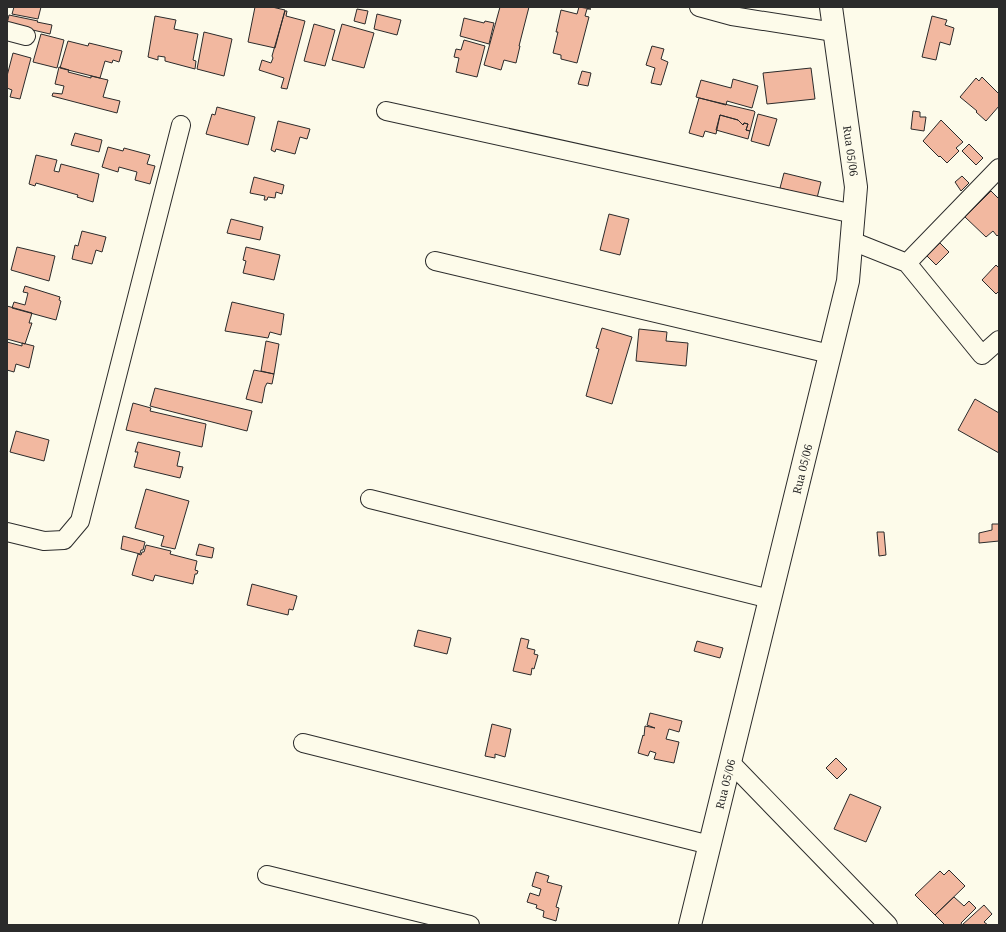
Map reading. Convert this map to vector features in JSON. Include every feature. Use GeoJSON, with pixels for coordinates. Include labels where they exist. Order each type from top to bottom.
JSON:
{"type":"FeatureCollection","features":[{"type":"Feature","properties":{"kind":"street"},"geometry":{"type":"LineString","coordinates":[[699,7],[732,16],[834,32]]}},
{"type":"Feature","properties":{"kind":"street","name":"Rua 05/06"},"geometry":{"type":"LineString","coordinates":[[690,925],[848,281],[856,187],[831,7]]}},
{"type":"Feature","properties":{"kind":"street"},"geometry":{"type":"LineString","coordinates":[[7,31],[26,36]]}},
{"type":"Feature","properties":{"kind":"street"},"geometry":{"type":"LineString","coordinates":[[386,111],[854,214]]}},
{"type":"Feature","properties":{"kind":"street"},"geometry":{"type":"LineString","coordinates":[[7,532],[44,541],[64,540],[80,521],[181,125]]}},
{"type":"Feature","properties":{"kind":"street"},"geometry":{"type":"LineString","coordinates":[[907,263],[999,168]]}},
{"type":"Feature","properties":{"kind":"street"},"geometry":{"type":"LineString","coordinates":[[852,241],[907,263],[982,355],[999,340]]}},
{"type":"Feature","properties":{"kind":"street"},"geometry":{"type":"LineString","coordinates":[[435,261],[830,354]]}},
{"type":"Feature","properties":{"kind":"street"},"geometry":{"type":"LineString","coordinates":[[370,499],[770,600]]}},
{"type":"Feature","properties":{"kind":"street"},"geometry":{"type":"LineString","coordinates":[[303,743],[710,845]]}},
{"type":"Feature","properties":{"kind":"street"},"geometry":{"type":"LineString","coordinates":[[730,762],[888,925]]}},
{"type":"Feature","properties":{"kind":"street"},"geometry":{"type":"LineString","coordinates":[[266,875],[470,925]]}},
{"type":"Feature","properties":{"kind":"building"},"geometry":{"type":"Polygon","coordinates":[[[14,7],[41,7],[38,19],[12,14],[14,7]]]}},
{"type":"Feature","properties":{"kind":"building"},"geometry":{"type":"Polygon","coordinates":[[[255,7],[272,7],[285,10],[275,48],[248,42],[255,7]]]}},
{"type":"Feature","properties":{"kind":"building"},"geometry":{"type":"Polygon","coordinates":[[[500,7],[529,7],[516,63],[504,60],[501,70],[484,65],[500,7]]]}},
{"type":"Feature","properties":{"kind":"building"},"geometry":{"type":"Polygon","coordinates":[[[579,7],[591,9],[587,9],[585,16],[589,17],[577,63],[561,59],[561,55],[553,53],[561,10],[577,14],[579,7]]]}},
{"type":"Feature","properties":{"kind":"building"},"geometry":{"type":"Polygon","coordinates":[[[357,9],[368,11],[365,24],[354,21],[357,9]]]}},
{"type":"Feature","properties":{"kind":"building"},"geometry":{"type":"Polygon","coordinates":[[[285,11],[287,11],[286,16],[305,21],[287,89],[281,88],[284,78],[259,70],[262,60],[271,63],[285,11]]]}},
{"type":"Feature","properties":{"kind":"building"},"geometry":{"type":"Polygon","coordinates":[[[377,14],[401,20],[397,35],[374,29],[377,14]]]}},
{"type":"Feature","properties":{"kind":"building"},"geometry":{"type":"Polygon","coordinates":[[[9,15],[52,25],[50,34],[7,24],[9,15]]]}},
{"type":"Feature","properties":{"kind":"building"},"geometry":{"type":"Polygon","coordinates":[[[155,16],[176,20],[174,29],[198,34],[193,60],[196,61],[195,69],[165,61],[165,57],[158,56],[158,60],[148,57],[155,16]]]}},
{"type":"Feature","properties":{"kind":"building"},"geometry":{"type":"Polygon","coordinates":[[[932,16],[947,20],[945,25],[954,28],[950,45],[940,42],[936,60],[922,57],[932,16]]]}},
{"type":"Feature","properties":{"kind":"building"},"geometry":{"type":"Polygon","coordinates":[[[464,18],[484,23],[485,21],[494,23],[489,44],[460,36],[464,18]]]}},
{"type":"Feature","properties":{"kind":"building"},"geometry":{"type":"Polygon","coordinates":[[[314,24],[335,30],[325,66],[304,61],[314,24]]]}},
{"type":"Feature","properties":{"kind":"building"},"geometry":{"type":"Polygon","coordinates":[[[342,24],[374,33],[364,68],[332,60],[342,24]]]}},
{"type":"Feature","properties":{"kind":"building"},"geometry":{"type":"Polygon","coordinates":[[[204,32],[232,39],[224,76],[197,69],[204,32]]]}},
{"type":"Feature","properties":{"kind":"building"},"geometry":{"type":"Polygon","coordinates":[[[41,34],[64,40],[57,68],[33,62],[41,34]]]}},
{"type":"Feature","properties":{"kind":"building"},"geometry":{"type":"Polygon","coordinates":[[[464,40],[485,46],[477,77],[456,72],[459,58],[454,57],[456,49],[461,50],[464,40]]]}},
{"type":"Feature","properties":{"kind":"building"},"geometry":{"type":"Polygon","coordinates":[[[68,41],[88,46],[89,43],[122,51],[119,62],[113,60],[112,63],[105,61],[100,78],[60,68],[68,41]]]}},
{"type":"Feature","properties":{"kind":"building"},"geometry":{"type":"Polygon","coordinates":[[[652,46],[664,49],[661,59],[668,62],[661,85],[651,83],[655,68],[646,65],[652,46]]]}},
{"type":"Feature","properties":{"kind":"building"},"geometry":{"type":"Polygon","coordinates":[[[13,53],[31,58],[20,99],[10,97],[12,90],[7,88],[7,76],[13,53]]]}},
{"type":"Feature","properties":{"kind":"building"},"geometry":{"type":"Polygon","coordinates":[[[59,67],[69,70],[68,72],[91,78],[91,76],[108,80],[103,97],[120,101],[117,113],[52,96],[53,93],[62,94],[64,86],[55,84],[59,67]]]}},
{"type":"Feature","properties":{"kind":"building"},"geometry":{"type":"Polygon","coordinates":[[[811,68],[815,99],[767,104],[763,73],[811,68]]]}},
{"type":"Feature","properties":{"kind":"building"},"geometry":{"type":"Polygon","coordinates":[[[582,71],[591,73],[588,86],[578,84],[582,71]]]}},
{"type":"Feature","properties":{"kind":"building"},"geometry":{"type":"Polygon","coordinates":[[[982,77],[999,94],[999,106],[986,121],[976,112],[977,111],[960,97],[976,78],[979,81],[982,77]]]}},
{"type":"Feature","properties":{"kind":"building"},"geometry":{"type":"Polygon","coordinates":[[[733,79],[758,86],[752,108],[727,101],[726,105],[696,97],[701,80],[731,88],[733,79]]]}},
{"type":"Feature","properties":{"kind":"building"},"geometry":{"type":"Polygon","coordinates":[[[699,98],[754,111],[750,131],[746,130],[748,124],[744,123],[743,125],[738,120],[720,115],[716,134],[705,131],[703,137],[689,133],[699,98]]]}},
{"type":"Feature","properties":{"kind":"building"},"geometry":{"type":"Polygon","coordinates":[[[217,107],[255,117],[248,145],[206,134],[212,114],[215,115],[217,107]]]}},
{"type":"Feature","properties":{"kind":"building"},"geometry":{"type":"Polygon","coordinates":[[[913,111],[920,112],[920,117],[926,117],[924,131],[911,129],[913,111]]]}},
{"type":"Feature","properties":{"kind":"building"},"geometry":{"type":"Polygon","coordinates":[[[758,114],[777,119],[769,146],[751,141],[758,114]]]}},
{"type":"Feature","properties":{"kind":"building"},"geometry":{"type":"Polygon","coordinates":[[[720,115],[738,120],[743,125],[744,123],[748,124],[746,130],[750,131],[748,139],[716,130],[720,115]]]}},
{"type":"Feature","properties":{"kind":"building"},"geometry":{"type":"Polygon","coordinates":[[[941,120],[963,142],[956,148],[959,151],[947,163],[923,141],[941,120]]]}},
{"type":"Feature","properties":{"kind":"building"},"geometry":{"type":"Polygon","coordinates":[[[278,121],[310,129],[307,139],[300,137],[295,154],[276,149],[275,152],[271,150],[278,121]]]}},
{"type":"Feature","properties":{"kind":"building"},"geometry":{"type":"Polygon","coordinates":[[[75,133],[102,140],[99,152],[71,145],[75,133]]]}},
{"type":"Feature","properties":{"kind":"building"},"geometry":{"type":"Polygon","coordinates":[[[969,144],[983,158],[976,165],[962,151],[969,144]]]}},
{"type":"Feature","properties":{"kind":"building"},"geometry":{"type":"Polygon","coordinates":[[[108,147],[123,151],[124,148],[150,155],[147,164],[155,166],[150,184],[135,180],[137,172],[119,167],[118,172],[102,167],[108,147]]]}},
{"type":"Feature","properties":{"kind":"building"},"geometry":{"type":"Polygon","coordinates":[[[36,155],[57,160],[54,171],[59,172],[61,164],[99,174],[93,202],[77,197],[78,195],[36,183],[35,186],[29,184],[36,155]]]}},
{"type":"Feature","properties":{"kind":"building"},"geometry":{"type":"Polygon","coordinates":[[[784,173],[821,182],[817,198],[780,188],[784,173]]]}},
{"type":"Feature","properties":{"kind":"building"},"geometry":{"type":"Polygon","coordinates":[[[962,176],[969,183],[961,191],[955,182],[962,176]]]}},
{"type":"Feature","properties":{"kind":"building"},"geometry":{"type":"Polygon","coordinates":[[[254,177],[284,185],[282,194],[276,192],[275,198],[268,197],[267,200],[264,200],[265,196],[250,193],[254,177]]]}},
{"type":"Feature","properties":{"kind":"building"},"geometry":{"type":"Polygon","coordinates":[[[991,191],[999,199],[999,234],[997,236],[993,231],[986,237],[965,217],[991,191]]]}},
{"type":"Feature","properties":{"kind":"building"},"geometry":{"type":"Polygon","coordinates":[[[609,214],[629,219],[620,255],[600,250],[609,214]]]}},
{"type":"Feature","properties":{"kind":"building"},"geometry":{"type":"Polygon","coordinates":[[[231,219],[263,227],[260,240],[227,233],[231,219]]]}},
{"type":"Feature","properties":{"kind":"building"},"geometry":{"type":"Polygon","coordinates":[[[82,231],[106,237],[102,252],[96,250],[92,264],[72,259],[75,245],[78,246],[82,231]]]}},
{"type":"Feature","properties":{"kind":"building"},"geometry":{"type":"Polygon","coordinates":[[[940,243],[949,252],[936,265],[927,256],[940,243]]]}},
{"type":"Feature","properties":{"kind":"building"},"geometry":{"type":"Polygon","coordinates":[[[17,247],[55,256],[49,281],[11,270],[17,247]]]}},
{"type":"Feature","properties":{"kind":"building"},"geometry":{"type":"Polygon","coordinates":[[[246,247],[280,255],[274,280],[243,273],[246,261],[243,260],[246,247]]]}},
{"type":"Feature","properties":{"kind":"building"},"geometry":{"type":"Polygon","coordinates":[[[996,265],[999,268],[999,291],[996,294],[982,280],[996,265]]]}},
{"type":"Feature","properties":{"kind":"building"},"geometry":{"type":"Polygon","coordinates":[[[25,286],[60,297],[59,300],[61,301],[56,320],[12,308],[14,302],[25,305],[28,293],[23,292],[25,286]]]}},
{"type":"Feature","properties":{"kind":"building"},"geometry":{"type":"Polygon","coordinates":[[[232,302],[284,314],[281,335],[270,332],[268,338],[225,331],[232,302]]]}},
{"type":"Feature","properties":{"kind":"building"},"geometry":{"type":"Polygon","coordinates":[[[7,306],[32,313],[29,323],[32,323],[25,344],[7,339],[7,306]]]}},
{"type":"Feature","properties":{"kind":"building"},"geometry":{"type":"Polygon","coordinates":[[[602,328],[632,337],[612,404],[586,396],[599,349],[596,348],[602,328]]]}},
{"type":"Feature","properties":{"kind":"building"},"geometry":{"type":"Polygon","coordinates":[[[639,329],[667,332],[666,341],[688,343],[686,366],[636,361],[639,329]]]}},
{"type":"Feature","properties":{"kind":"building"},"geometry":{"type":"Polygon","coordinates":[[[266,341],[279,344],[274,374],[261,371],[266,341]]]}},
{"type":"Feature","properties":{"kind":"building"},"geometry":{"type":"Polygon","coordinates":[[[7,342],[22,346],[22,343],[34,346],[29,368],[16,364],[14,372],[7,370],[7,342]]]}},
{"type":"Feature","properties":{"kind":"building"},"geometry":{"type":"Polygon","coordinates":[[[254,370],[274,374],[272,384],[267,383],[265,387],[262,403],[246,399],[254,370]]]}},
{"type":"Feature","properties":{"kind":"building"},"geometry":{"type":"Polygon","coordinates":[[[155,388],[252,411],[247,431],[150,406],[155,388]]]}},
{"type":"Feature","properties":{"kind":"building"},"geometry":{"type":"Polygon","coordinates":[[[975,399],[999,413],[999,453],[958,430],[975,399]]]}},
{"type":"Feature","properties":{"kind":"building"},"geometry":{"type":"Polygon","coordinates":[[[133,403],[151,408],[150,411],[206,424],[202,447],[126,430],[133,403]]]}},
{"type":"Feature","properties":{"kind":"building"},"geometry":{"type":"Polygon","coordinates":[[[16,431],[49,440],[44,461],[10,452],[16,431]]]}},
{"type":"Feature","properties":{"kind":"building"},"geometry":{"type":"Polygon","coordinates":[[[138,442],[180,452],[177,466],[183,467],[180,478],[134,467],[138,452],[135,452],[138,442]]]}},
{"type":"Feature","properties":{"kind":"building"},"geometry":{"type":"Polygon","coordinates":[[[146,489],[189,501],[175,549],[161,546],[164,536],[135,528],[146,489]]]}},
{"type":"Feature","properties":{"kind":"building"},"geometry":{"type":"Polygon","coordinates":[[[992,524],[999,524],[999,541],[979,543],[979,533],[992,530],[992,524]]]}},
{"type":"Feature","properties":{"kind":"building"},"geometry":{"type":"Polygon","coordinates":[[[877,532],[884,532],[886,555],[879,556],[877,532]]]}},
{"type":"Feature","properties":{"kind":"building"},"geometry":{"type":"Polygon","coordinates":[[[123,536],[145,542],[143,550],[141,550],[140,554],[121,549],[123,536]]]}},
{"type":"Feature","properties":{"kind":"building"},"geometry":{"type":"Polygon","coordinates":[[[199,544],[214,548],[212,558],[196,555],[199,544]]]}},
{"type":"Feature","properties":{"kind":"building"},"geometry":{"type":"Polygon","coordinates":[[[146,545],[171,551],[170,554],[197,561],[195,570],[198,571],[197,574],[195,574],[193,584],[155,575],[153,581],[132,575],[138,554],[141,555],[142,552],[144,552],[146,545]]]}},
{"type":"Feature","properties":{"kind":"building"},"geometry":{"type":"Polygon","coordinates":[[[252,584],[297,596],[293,610],[289,609],[288,615],[247,605],[252,584]]]}},
{"type":"Feature","properties":{"kind":"building"},"geometry":{"type":"Polygon","coordinates":[[[418,630],[451,638],[447,654],[414,646],[418,630]]]}},
{"type":"Feature","properties":{"kind":"building"},"geometry":{"type":"Polygon","coordinates":[[[521,638],[529,640],[527,648],[535,650],[534,654],[538,655],[534,669],[532,668],[531,675],[513,671],[521,638]]]}},
{"type":"Feature","properties":{"kind":"building"},"geometry":{"type":"Polygon","coordinates":[[[697,641],[723,648],[720,658],[694,651],[697,641]]]}},
{"type":"Feature","properties":{"kind":"building"},"geometry":{"type":"Polygon","coordinates":[[[650,713],[682,721],[679,732],[669,729],[666,739],[679,742],[674,763],[654,759],[656,753],[650,751],[648,756],[638,753],[643,735],[644,736],[645,726],[655,728],[647,725],[650,713]]]}},
{"type":"Feature","properties":{"kind":"building"},"geometry":{"type":"Polygon","coordinates":[[[492,724],[511,729],[505,757],[495,754],[495,758],[485,756],[492,724]]]}},
{"type":"Feature","properties":{"kind":"building"},"geometry":{"type":"Polygon","coordinates":[[[836,758],[847,769],[837,779],[826,768],[836,758]]]}},
{"type":"Feature","properties":{"kind":"building"},"geometry":{"type":"Polygon","coordinates":[[[850,794],[881,807],[866,842],[834,829],[850,794]]]}},
{"type":"Feature","properties":{"kind":"building"},"geometry":{"type":"Polygon","coordinates":[[[949,870],[965,886],[935,915],[915,895],[940,871],[944,875],[949,870]]]}},
{"type":"Feature","properties":{"kind":"building"},"geometry":{"type":"Polygon","coordinates":[[[536,872],[549,876],[547,882],[562,886],[556,907],[559,908],[556,921],[543,917],[544,911],[536,908],[537,905],[527,902],[530,893],[539,896],[541,889],[532,886],[536,872]]]}},
{"type":"Feature","properties":{"kind":"building"},"geometry":{"type":"Polygon","coordinates":[[[954,897],[964,906],[969,901],[976,908],[961,923],[962,925],[945,925],[935,915],[954,897]]]}},
{"type":"Feature","properties":{"kind":"building"},"geometry":{"type":"Polygon","coordinates":[[[984,905],[992,914],[984,922],[988,925],[962,925],[984,905]]]}}]}
